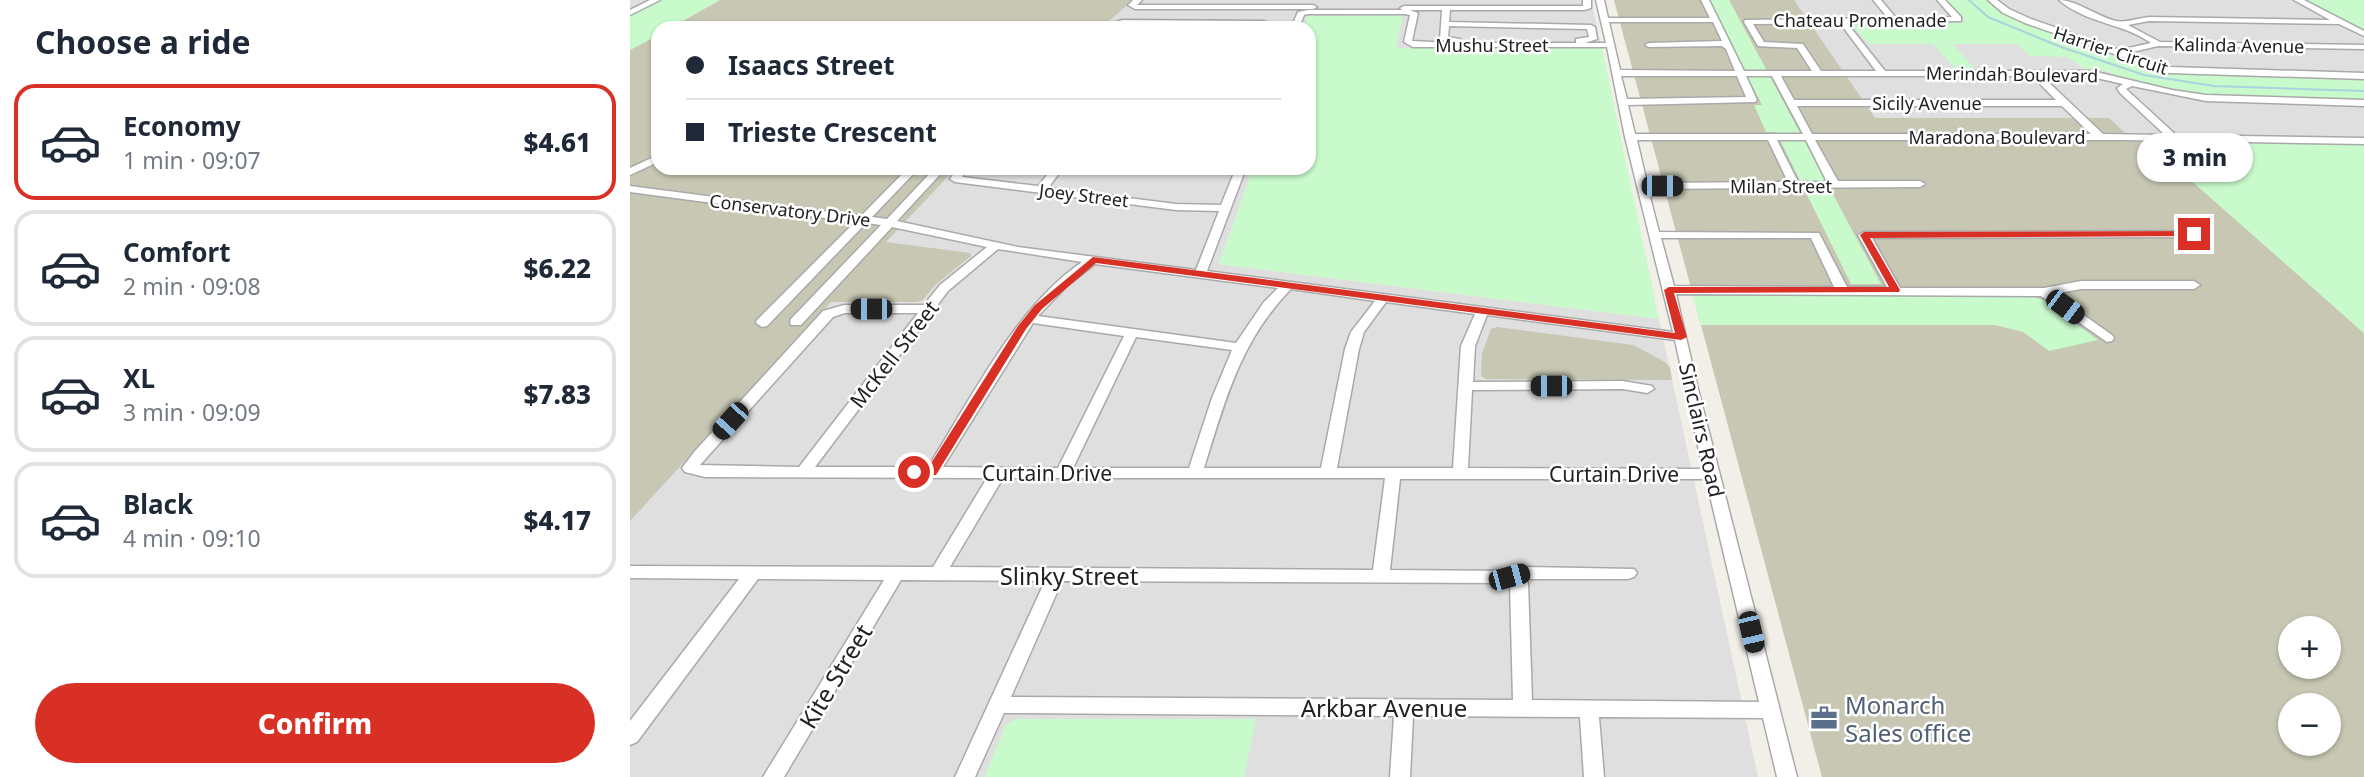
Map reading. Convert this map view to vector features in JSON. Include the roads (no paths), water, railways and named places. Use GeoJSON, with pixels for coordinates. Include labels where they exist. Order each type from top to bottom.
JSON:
{"type":"FeatureCollection","features":[{"type":"Feature","properties":{"kind":"street"},"geometry":{"type":"LineString","coordinates":[[630,13],[656,0]]}},
{"type":"Feature","properties":{"kind":"street"},"geometry":{"type":"LineString","coordinates":[[1138,0],[1132,5],[1229,8],[1275,4],[1314,7],[1321,1],[1387,2],[1391,7],[1446,9],[1584,8],[1588,6],[1587,0]]}},
{"type":"Feature","properties":{"kind":"street"},"geometry":{"type":"LineString","coordinates":[[1182,8],[1188,0]]}},
{"type":"Feature","properties":{"kind":"street"},"geometry":{"type":"LineString","coordinates":[[1229,8],[1234,0]]}},
{"type":"Feature","properties":{"kind":"street","name":"Sinclairs Road"},"geometry":{"type":"LineString","coordinates":[[1600,0],[1630,137],[1787,777]]}},
{"type":"Feature","properties":{"kind":"street"},"geometry":{"type":"LineString","coordinates":[[1622,102],[1752,100],[1705,0]]}},
{"type":"Feature","properties":{"kind":"street"},"geometry":{"type":"LineString","coordinates":[[1877,0],[1895,21]]}},
{"type":"Feature","properties":{"kind":"street","name":"Chateau Promenade"},"geometry":{"type":"LineString","coordinates":[[1818,73],[1800,46],[1761,44],[1748,22],[1958,19],[1941,0]]}},
{"type":"Feature","properties":{"kind":"street","name":"Harrier Circuit"},"geometry":{"type":"LineString","coordinates":[[1992,0],[2018,17],[2159,68],[2180,72],[2364,76]]}},
{"type":"Feature","properties":{"kind":"street"},"geometry":{"type":"LineString","coordinates":[[2063,0],[2077,9],[2143,33],[2158,44]]}},
{"type":"Feature","properties":{"kind":"street"},"geometry":{"type":"LineString","coordinates":[[2298,0],[2364,34]]}},
{"type":"Feature","properties":{"kind":"street"},"geometry":{"type":"LineString","coordinates":[[1351,12],[1355,3]]}},
{"type":"Feature","properties":{"kind":"street"},"geometry":{"type":"LineString","coordinates":[[1265,21],[1275,4]]}},
{"type":"Feature","properties":{"kind":"street"},"geometry":{"type":"LineString","coordinates":[[1445,24],[1585,25],[1591,27],[1593,39],[1448,41],[1444,39],[1445,24],[1446,9]]}},
{"type":"Feature","properties":{"kind":"street","name":"Mushu Street"},"geometry":{"type":"LineString","coordinates":[[1298,21],[1301,14],[1414,13],[1408,42],[1413,45],[1609,45]]}},
{"type":"Feature","properties":{"kind":"street"},"geometry":{"type":"LineString","coordinates":[[2121,24],[2149,19],[2340,22]]}},
{"type":"Feature","properties":{"kind":"street"},"geometry":{"type":"LineString","coordinates":[[1604,20],[1716,20]]}},
{"type":"Feature","properties":{"kind":"street"},"geometry":{"type":"LineString","coordinates":[[1842,21],[1882,73]]}},
{"type":"Feature","properties":{"kind":"street"},"geometry":{"type":"LineString","coordinates":[[1650,45],[1726,44]]}},
{"type":"Feature","properties":{"kind":"street","name":"Kalinda Avenue"},"geometry":{"type":"LineString","coordinates":[[2116,53],[2158,44],[2364,47]]}},
{"type":"Feature","properties":{"kind":"street","name":"Merindah Boulevard"},"geometry":{"type":"LineString","coordinates":[[1615,73],[2100,74],[2206,98],[2364,103]]}},
{"type":"Feature","properties":{"kind":"street"},"geometry":{"type":"LineString","coordinates":[[1775,73],[1835,186]]}},
{"type":"Feature","properties":{"kind":"street"},"geometry":{"type":"LineString","coordinates":[[2033,73],[2100,137]]}},
{"type":"Feature","properties":{"kind":"street"},"geometry":{"type":"LineString","coordinates":[[2132,82],[2121,88],[2123,91],[2173,137]]}},
{"type":"Feature","properties":{"kind":"street","name":"Sicily Avenue"},"geometry":{"type":"LineString","coordinates":[[1791,103],[2063,103]]}},
{"type":"Feature","properties":{"kind":"street","name":"Maradona Boulevard"},"geometry":{"type":"LineString","coordinates":[[1630,137],[2173,137],[2364,141]]}},
{"type":"Feature","properties":{"kind":"street"},"geometry":{"type":"LineString","coordinates":[[1772,137],[1795,186]]}},
{"type":"Feature","properties":{"kind":"street"},"geometry":{"type":"LineString","coordinates":[[630,172],[651,162]]}},
{"type":"Feature","properties":{"kind":"street"},"geometry":{"type":"LineString","coordinates":[[762,323],[907,175]]}},
{"type":"Feature","properties":{"kind":"street"},"geometry":{"type":"LineString","coordinates":[[796,322],[934,175]]}},
{"type":"Feature","properties":{"kind":"street","name":"Joey Street"},"geometry":{"type":"LineString","coordinates":[[958,175],[955,179],[1176,207],[1227,208]]}},
{"type":"Feature","properties":{"kind":"street"},"geometry":{"type":"LineString","coordinates":[[1041,190],[1053,175]]}},
{"type":"Feature","properties":{"kind":"street"},"geometry":{"type":"LineString","coordinates":[[1200,274],[1239,175]]}},
{"type":"Feature","properties":{"kind":"street","name":"Milan Street"},"geometry":{"type":"LineString","coordinates":[[1642,186],[1920,184]]}},
{"type":"Feature","properties":{"kind":"street","name":"Conservatory Drive"},"geometry":{"type":"LineString","coordinates":[[630,189],[889,223],[995,246],[1093,260],[1681,337]]}},
{"type":"Feature","properties":{"kind":"street"},"geometry":{"type":"LineString","coordinates":[[1895,290],[1864,235],[2194,234]]}},
{"type":"Feature","properties":{"kind":"street"},"geometry":{"type":"LineString","coordinates":[[1654,235],[1815,235],[1843,289]]}},
{"type":"Feature","properties":{"kind":"street","name":"McKell Street"},"geometry":{"type":"LineString","coordinates":[[803,472],[944,288],[995,246]]}},
{"type":"Feature","properties":{"kind":"street"},"geometry":{"type":"LineString","coordinates":[[932,472],[1030,319],[1093,260]]}},
{"type":"Feature","properties":{"kind":"street"},"geometry":{"type":"LineString","coordinates":[[1669,290],[2044,292],[2081,285],[2194,285]]}},
{"type":"Feature","properties":{"kind":"street"},"geometry":{"type":"LineString","coordinates":[[1195,473],[1238,347],[1277,294],[1287,286]]}},
{"type":"Feature","properties":{"kind":"street"},"geometry":{"type":"LineString","coordinates":[[2044,292],[2107,338]]}},
{"type":"Feature","properties":{"kind":"street"},"geometry":{"type":"LineString","coordinates":[[1328,474],[1352,349],[1358,332],[1383,298]]}},
{"type":"Feature","properties":{"kind":"street","name":"Curtain Drive"},"geometry":{"type":"LineString","coordinates":[[928,309],[844,309],[828,314],[690,468],[705,472],[1712,474]]}},
{"type":"Feature","properties":{"kind":"street"},"geometry":{"type":"LineString","coordinates":[[1460,474],[1468,346],[1482,312]]}},
{"type":"Feature","properties":{"kind":"street"},"geometry":{"type":"LineString","coordinates":[[1030,319],[1238,347]]}},
{"type":"Feature","properties":{"kind":"street"},"geometry":{"type":"LineString","coordinates":[[1063,473],[1132,333]]}},
{"type":"Feature","properties":{"kind":"street"},"geometry":{"type":"LineString","coordinates":[[1465,386],[1623,386],[1647,389]]}},
{"type":"Feature","properties":{"kind":"street"},"geometry":{"type":"LineString","coordinates":[[938,574],[998,473]]}},
{"type":"Feature","properties":{"kind":"street"},"geometry":{"type":"LineString","coordinates":[[1381,577],[1393,474]]}},
{"type":"Feature","properties":{"kind":"street","name":"Slinky Street"},"geometry":{"type":"LineString","coordinates":[[630,572],[1381,577],[1628,573]]}},
{"type":"Feature","properties":{"kind":"street"},"geometry":{"type":"LineString","coordinates":[[630,736],[753,573]]}},
{"type":"Feature","properties":{"kind":"street","name":"Kite Street"},"geometry":{"type":"LineString","coordinates":[[774,777],[896,574]]}},
{"type":"Feature","properties":{"kind":"street"},"geometry":{"type":"LineString","coordinates":[[965,777],[1056,575]]}},
{"type":"Feature","properties":{"kind":"street"},"geometry":{"type":"LineString","coordinates":[[1509,577],[1518,583],[1523,708]]}},
{"type":"Feature","properties":{"kind":"street","name":"Arkbar Avenue"},"geometry":{"type":"LineString","coordinates":[[998,705],[1770,710]]}},
{"type":"Feature","properties":{"kind":"street"},"geometry":{"type":"LineString","coordinates":[[1400,777],[1404,708]]}},
{"type":"Feature","properties":{"kind":"street"},"geometry":{"type":"LineString","coordinates":[[1589,708],[1594,777]]}},
{"type":"Feature","properties":{"kind":"waterway"},"geometry":{"type":"LineString","coordinates":[[1969,0],[1988,17],[2061,47],[2144,75],[2214,86],[2364,91]]}},
{"type":"Feature","properties":{"kind":"place","name":"Monarch Sales office"},"geometry":{"type":"Point","coordinates":[1824,718]}}]}
